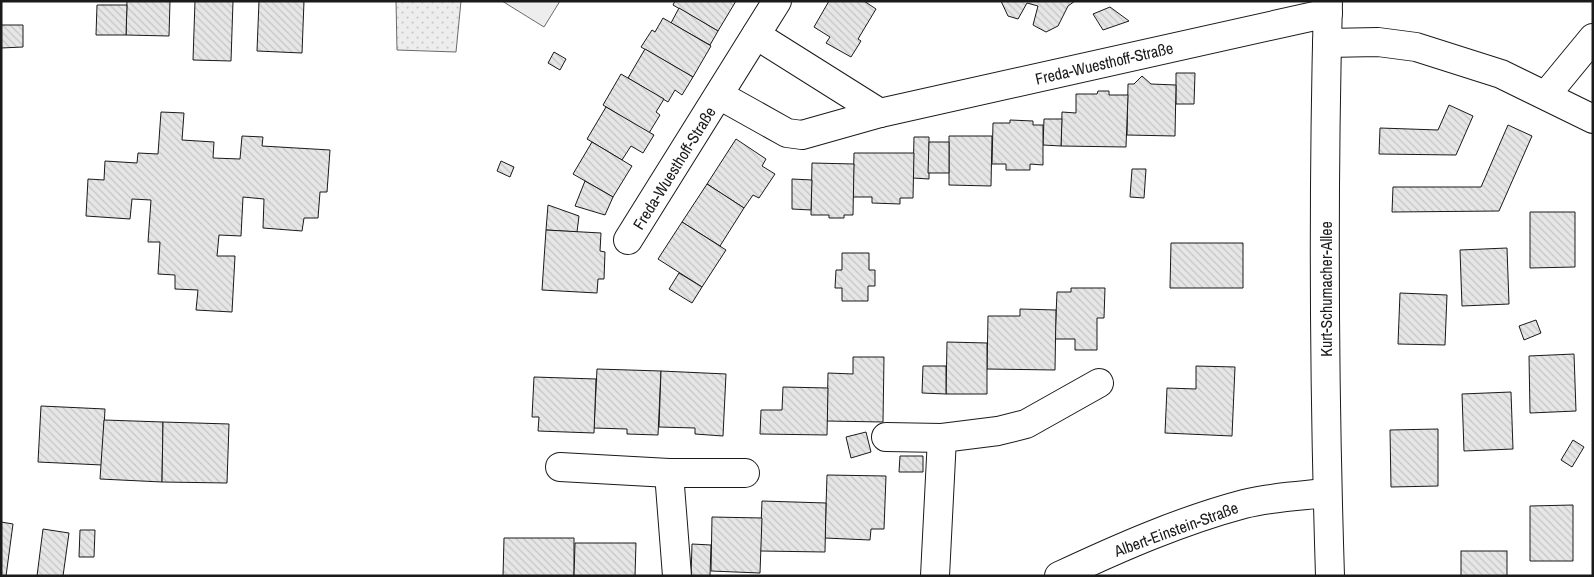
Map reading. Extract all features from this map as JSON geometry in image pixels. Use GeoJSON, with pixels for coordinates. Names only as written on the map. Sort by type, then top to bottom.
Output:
{"type":"FeatureCollection","features":[{"type":"Feature","properties":{"kind":"street","name":"Freda-Wuesthoff-Straße"},"geometry":{"type":"LineString","coordinates":[[628,240],[776,1]]}},
{"type":"Feature","properties":{"kind":"street","name":"Freda-Wuesthoff-Straße"},"geometry":{"type":"LineString","coordinates":[[719,95],[787,133],[802,135],[880,114],[1328,7]]}},
{"type":"Feature","properties":{"kind":"street","name":"Kurt-Schumacher-Allee"},"geometry":{"type":"LineString","coordinates":[[1328,7],[1325,286],[1327,493],[1330,576]]}},
{"type":"Feature","properties":{"kind":"street"},"geometry":{"type":"LineString","coordinates":[[756,35],[880,114]]}},
{"type":"Feature","properties":{"kind":"street"},"geometry":{"type":"LineString","coordinates":[[1546,95],[1593,38]]}},
{"type":"Feature","properties":{"kind":"street"},"geometry":{"type":"LineString","coordinates":[[1327,43],[1378,42],[1416,47],[1501,74],[1593,119]]}},
{"type":"Feature","properties":{"kind":"street"},"geometry":{"type":"LineString","coordinates":[[886,437],[942,438],[1026,424],[1099,383]]}},
{"type":"Feature","properties":{"kind":"street"},"geometry":{"type":"LineString","coordinates":[[930,575],[942,438]]}},
{"type":"Feature","properties":{"kind":"street"},"geometry":{"type":"LineString","coordinates":[[560,467],[669,473],[745,473]]}},
{"type":"Feature","properties":{"kind":"street"},"geometry":{"type":"LineString","coordinates":[[669,473],[677,576]]}},
{"type":"Feature","properties":{"kind":"street","name":"Albert-Einstein-Straße"},"geometry":{"type":"LineString","coordinates":[[1059,576],[1099,557],[1195,519],[1246,504],[1279,498],[1327,493]]}},
{"type":"Feature","properties":{"kind":"shaded area"},"geometry":{"type":"Polygon","coordinates":[[[396,1],[461,1],[456,52],[397,50],[396,1]]]}},
{"type":"Feature","properties":{"kind":"shaded area"},"geometry":{"type":"Polygon","coordinates":[[[502,1],[560,1],[544,27],[502,1]]]}},
{"type":"Feature","properties":{"kind":"building"},"geometry":{"type":"Polygon","coordinates":[[[127,1],[170,1],[169,36],[126,35],[127,1]]]}},
{"type":"Feature","properties":{"kind":"building"},"geometry":{"type":"Polygon","coordinates":[[[195,1],[233,1],[231,61],[193,60],[195,1]]]}},
{"type":"Feature","properties":{"kind":"building"},"geometry":{"type":"Polygon","coordinates":[[[259,1],[304,1],[302,53],[257,51],[259,1]]]}},
{"type":"Feature","properties":{"kind":"building"},"geometry":{"type":"Polygon","coordinates":[[[675,1],[736,1],[718,31],[673,5],[675,1]]]}},
{"type":"Feature","properties":{"kind":"building"},"geometry":{"type":"Polygon","coordinates":[[[829,1],[864,1],[876,9],[858,39],[861,41],[851,57],[826,43],[830,37],[814,27],[829,1]]]}},
{"type":"Feature","properties":{"kind":"building"},"geometry":{"type":"Polygon","coordinates":[[[1001,1],[1075,1],[1068,6],[1058,26],[1046,32],[1033,25],[1038,6],[1027,3],[1018,19],[1008,16],[1001,1]]]}},
{"type":"Feature","properties":{"kind":"building"},"geometry":{"type":"Polygon","coordinates":[[[97,5],[127,5],[126,35],[96,35],[97,5]]]}},
{"type":"Feature","properties":{"kind":"building"},"geometry":{"type":"Polygon","coordinates":[[[1110,7],[1129,21],[1103,30],[1093,14],[1110,7]]]}},
{"type":"Feature","properties":{"kind":"building"},"geometry":{"type":"Polygon","coordinates":[[[679,8],[718,31],[710,45],[671,23],[679,8]]]}},
{"type":"Feature","properties":{"kind":"building"},"geometry":{"type":"Polygon","coordinates":[[[663,18],[711,46],[693,77],[641,47],[652,30],[655,32],[663,18]]]}},
{"type":"Feature","properties":{"kind":"building"},"geometry":{"type":"Polygon","coordinates":[[[1,25],[23,25],[23,47],[1,48],[1,25]]]}},
{"type":"Feature","properties":{"kind":"building"},"geometry":{"type":"Polygon","coordinates":[[[645,49],[693,77],[682,95],[675,90],[668,102],[628,78],[645,49]]]}},
{"type":"Feature","properties":{"kind":"building"},"geometry":{"type":"Polygon","coordinates":[[[554,52],[566,59],[560,70],[548,63],[554,52]]]}},
{"type":"Feature","properties":{"kind":"building"},"geometry":{"type":"Polygon","coordinates":[[[1176,73],[1195,73],[1194,104],[1176,104],[1176,73]]]}},
{"type":"Feature","properties":{"kind":"building"},"geometry":{"type":"Polygon","coordinates":[[[621,74],[664,99],[656,112],[660,115],[649,133],[603,105],[621,74]]]}},
{"type":"Feature","properties":{"kind":"building"},"geometry":{"type":"Polygon","coordinates":[[[1142,76],[1151,84],[1176,85],[1175,136],[1127,135],[1128,84],[1134,84],[1142,76]]]}},
{"type":"Feature","properties":{"kind":"building"},"geometry":{"type":"Polygon","coordinates":[[[1098,91],[1109,91],[1109,95],[1128,95],[1126,147],[1061,146],[1062,112],[1076,113],[1076,94],[1097,94],[1098,91]]]}},
{"type":"Feature","properties":{"kind":"building"},"geometry":{"type":"Polygon","coordinates":[[[1449,105],[1473,116],[1456,155],[1379,154],[1380,128],[1438,130],[1449,105]]]}},
{"type":"Feature","properties":{"kind":"building"},"geometry":{"type":"Polygon","coordinates":[[[606,107],[654,135],[643,153],[631,146],[622,160],[587,139],[606,107]]]}},
{"type":"Feature","properties":{"kind":"building"},"geometry":{"type":"Polygon","coordinates":[[[161,112],[184,113],[182,140],[214,142],[213,158],[240,159],[242,136],[263,137],[262,146],[330,150],[327,192],[320,192],[318,218],[304,218],[302,231],[263,228],[264,199],[243,197],[241,236],[219,235],[217,256],[235,256],[232,312],[196,310],[198,290],[175,289],[175,275],[158,274],[160,242],[148,242],[151,200],[132,199],[130,219],[86,216],[88,179],[104,180],[105,161],[137,163],[138,153],[158,154],[161,112]]]}},
{"type":"Feature","properties":{"kind":"building"},"geometry":{"type":"Polygon","coordinates":[[[1044,119],[1062,119],[1061,146],[1043,145],[1044,119]]]}},
{"type":"Feature","properties":{"kind":"building"},"geometry":{"type":"Polygon","coordinates":[[[1010,120],[1033,121],[1033,125],[1043,125],[1043,165],[1030,164],[1030,170],[1006,170],[1006,164],[992,164],[993,123],[1010,123],[1010,120]]]}},
{"type":"Feature","properties":{"kind":"building"},"geometry":{"type":"Polygon","coordinates":[[[1508,125],[1532,136],[1499,211],[1392,212],[1393,187],[1481,187],[1508,125]]]}},
{"type":"Feature","properties":{"kind":"building"},"geometry":{"type":"Polygon","coordinates":[[[949,136],[992,136],[991,186],[949,185],[949,136]]]}},
{"type":"Feature","properties":{"kind":"building"},"geometry":{"type":"Polygon","coordinates":[[[914,137],[929,137],[929,179],[913,178],[914,137]]]}},
{"type":"Feature","properties":{"kind":"building"},"geometry":{"type":"Polygon","coordinates":[[[736,139],[766,159],[762,166],[775,174],[759,198],[753,195],[744,208],[707,184],[736,139]]]}},
{"type":"Feature","properties":{"kind":"building"},"geometry":{"type":"Polygon","coordinates":[[[592,142],[632,166],[613,197],[573,174],[592,142]]]}},
{"type":"Feature","properties":{"kind":"building"},"geometry":{"type":"Polygon","coordinates":[[[929,142],[949,142],[949,173],[928,173],[929,142]]]}},
{"type":"Feature","properties":{"kind":"building"},"geometry":{"type":"Polygon","coordinates":[[[854,153],[914,153],[913,198],[900,198],[900,204],[872,203],[872,197],[853,197],[854,153]]]}},
{"type":"Feature","properties":{"kind":"building"},"geometry":{"type":"Polygon","coordinates":[[[501,161],[514,167],[510,177],[497,171],[501,161]]]}},
{"type":"Feature","properties":{"kind":"building"},"geometry":{"type":"Polygon","coordinates":[[[812,163],[854,164],[853,215],[844,215],[844,218],[829,218],[829,215],[811,215],[812,163]]]}},
{"type":"Feature","properties":{"kind":"building"},"geometry":{"type":"Polygon","coordinates":[[[1132,169],[1146,169],[1144,198],[1130,197],[1132,169]]]}},
{"type":"Feature","properties":{"kind":"building"},"geometry":{"type":"Polygon","coordinates":[[[792,179],[812,180],[811,210],[792,209],[792,179]]]}},
{"type":"Feature","properties":{"kind":"building"},"geometry":{"type":"Polygon","coordinates":[[[585,181],[613,197],[605,215],[575,206],[585,181]]]}},
{"type":"Feature","properties":{"kind":"building"},"geometry":{"type":"Polygon","coordinates":[[[707,184],[744,208],[720,246],[682,222],[707,184]]]}},
{"type":"Feature","properties":{"kind":"building"},"geometry":{"type":"Polygon","coordinates":[[[548,205],[579,216],[577,232],[546,230],[548,205]]]}},
{"type":"Feature","properties":{"kind":"building"},"geometry":{"type":"Polygon","coordinates":[[[1530,212],[1575,212],[1575,267],[1530,268],[1530,212]]]}},
{"type":"Feature","properties":{"kind":"building"},"geometry":{"type":"Polygon","coordinates":[[[682,222],[726,250],[702,287],[658,259],[682,222]]]}},
{"type":"Feature","properties":{"kind":"building"},"geometry":{"type":"Polygon","coordinates":[[[546,230],[601,233],[600,251],[605,252],[604,279],[598,279],[597,293],[542,290],[546,230]]]}},
{"type":"Feature","properties":{"kind":"building"},"geometry":{"type":"Polygon","coordinates":[[[1171,243],[1243,243],[1243,288],[1170,288],[1171,243]]]}},
{"type":"Feature","properties":{"kind":"building"},"geometry":{"type":"Polygon","coordinates":[[[1507,248],[1509,304],[1462,306],[1460,250],[1507,248]]]}},
{"type":"Feature","properties":{"kind":"building"},"geometry":{"type":"Polygon","coordinates":[[[842,253],[869,253],[869,270],[875,270],[875,286],[868,286],[868,301],[842,301],[842,288],[835,288],[836,270],[842,270],[842,253]]]}},
{"type":"Feature","properties":{"kind":"building"},"geometry":{"type":"Polygon","coordinates":[[[679,273],[702,287],[692,303],[669,289],[679,273]]]}},
{"type":"Feature","properties":{"kind":"building"},"geometry":{"type":"Polygon","coordinates":[[[1071,288],[1105,288],[1104,318],[1097,318],[1097,350],[1075,350],[1075,339],[1055,339],[1057,292],[1071,292],[1071,288]]]}},
{"type":"Feature","properties":{"kind":"building"},"geometry":{"type":"Polygon","coordinates":[[[1400,293],[1447,295],[1445,345],[1398,344],[1400,293]]]}},
{"type":"Feature","properties":{"kind":"building"},"geometry":{"type":"Polygon","coordinates":[[[1020,309],[1056,310],[1055,370],[987,369],[988,316],[1020,316],[1020,309]]]}},
{"type":"Feature","properties":{"kind":"building"},"geometry":{"type":"Polygon","coordinates":[[[1536,320],[1541,333],[1524,340],[1519,326],[1536,320]]]}},
{"type":"Feature","properties":{"kind":"building"},"geometry":{"type":"Polygon","coordinates":[[[947,342],[987,343],[987,394],[946,394],[947,342]]]}},
{"type":"Feature","properties":{"kind":"building"},"geometry":{"type":"Polygon","coordinates":[[[1574,354],[1576,411],[1530,413],[1529,356],[1574,354]]]}},
{"type":"Feature","properties":{"kind":"building"},"geometry":{"type":"Polygon","coordinates":[[[853,357],[884,357],[883,422],[827,421],[828,373],[853,374],[853,357]]]}},
{"type":"Feature","properties":{"kind":"building"},"geometry":{"type":"Polygon","coordinates":[[[923,366],[946,366],[946,394],[922,393],[923,366]]]}},
{"type":"Feature","properties":{"kind":"building"},"geometry":{"type":"Polygon","coordinates":[[[1196,366],[1235,367],[1232,436],[1165,433],[1167,388],[1196,389],[1196,366]]]}},
{"type":"Feature","properties":{"kind":"building"},"geometry":{"type":"Polygon","coordinates":[[[597,369],[661,371],[658,435],[627,434],[627,429],[594,428],[597,369]]]}},
{"type":"Feature","properties":{"kind":"building"},"geometry":{"type":"Polygon","coordinates":[[[661,371],[726,374],[723,436],[695,434],[695,428],[659,427],[661,371]]]}},
{"type":"Feature","properties":{"kind":"building"},"geometry":{"type":"Polygon","coordinates":[[[534,377],[596,379],[594,433],[538,431],[539,417],[532,417],[534,377]]]}},
{"type":"Feature","properties":{"kind":"building"},"geometry":{"type":"Polygon","coordinates":[[[783,387],[828,388],[827,435],[760,434],[761,410],[782,410],[783,387]]]}},
{"type":"Feature","properties":{"kind":"building"},"geometry":{"type":"Polygon","coordinates":[[[1511,392],[1513,449],[1464,451],[1462,394],[1511,392]]]}},
{"type":"Feature","properties":{"kind":"building"},"geometry":{"type":"Polygon","coordinates":[[[41,406],[105,409],[102,465],[38,462],[41,406]]]}},
{"type":"Feature","properties":{"kind":"building"},"geometry":{"type":"Polygon","coordinates":[[[104,420],[163,422],[162,482],[100,479],[104,420]]]}},
{"type":"Feature","properties":{"kind":"building"},"geometry":{"type":"Polygon","coordinates":[[[163,422],[229,424],[227,483],[162,482],[163,422]]]}},
{"type":"Feature","properties":{"kind":"building"},"geometry":{"type":"Polygon","coordinates":[[[1438,429],[1438,486],[1391,487],[1390,430],[1438,429]]]}},
{"type":"Feature","properties":{"kind":"building"},"geometry":{"type":"Polygon","coordinates":[[[866,432],[871,452],[851,458],[846,437],[866,432]]]}},
{"type":"Feature","properties":{"kind":"building"},"geometry":{"type":"Polygon","coordinates":[[[1573,440],[1584,447],[1572,467],[1561,460],[1573,440]]]}},
{"type":"Feature","properties":{"kind":"building"},"geometry":{"type":"Polygon","coordinates":[[[900,456],[923,456],[923,472],[899,472],[900,456]]]}},
{"type":"Feature","properties":{"kind":"building"},"geometry":{"type":"Polygon","coordinates":[[[827,475],[886,476],[884,529],[871,529],[870,540],[825,538],[827,475]]]}},
{"type":"Feature","properties":{"kind":"building"},"geometry":{"type":"Polygon","coordinates":[[[762,501],[826,503],[825,552],[760,551],[762,501]]]}},
{"type":"Feature","properties":{"kind":"building"},"geometry":{"type":"Polygon","coordinates":[[[1573,505],[1573,561],[1530,561],[1530,506],[1573,505]]]}},
{"type":"Feature","properties":{"kind":"building"},"geometry":{"type":"Polygon","coordinates":[[[712,517],[762,518],[760,573],[711,571],[712,517]]]}},
{"type":"Feature","properties":{"kind":"building"},"geometry":{"type":"Polygon","coordinates":[[[1,522],[13,524],[6,576],[1,576],[1,522]]]}},
{"type":"Feature","properties":{"kind":"building"},"geometry":{"type":"Polygon","coordinates":[[[43,529],[69,533],[63,576],[37,576],[43,529]]]}},
{"type":"Feature","properties":{"kind":"building"},"geometry":{"type":"Polygon","coordinates":[[[80,530],[95,530],[94,557],[79,557],[80,530]]]}},
{"type":"Feature","properties":{"kind":"building"},"geometry":{"type":"Polygon","coordinates":[[[504,538],[574,538],[574,576],[503,576],[504,538]]]}},
{"type":"Feature","properties":{"kind":"building"},"geometry":{"type":"Polygon","coordinates":[[[575,543],[636,543],[635,576],[574,576],[575,543]]]}},
{"type":"Feature","properties":{"kind":"building"},"geometry":{"type":"Polygon","coordinates":[[[692,544],[711,545],[710,576],[691,576],[692,544]]]}},
{"type":"Feature","properties":{"kind":"building"},"geometry":{"type":"Polygon","coordinates":[[[1461,551],[1507,551],[1507,576],[1461,576],[1461,551]]]}}]}
